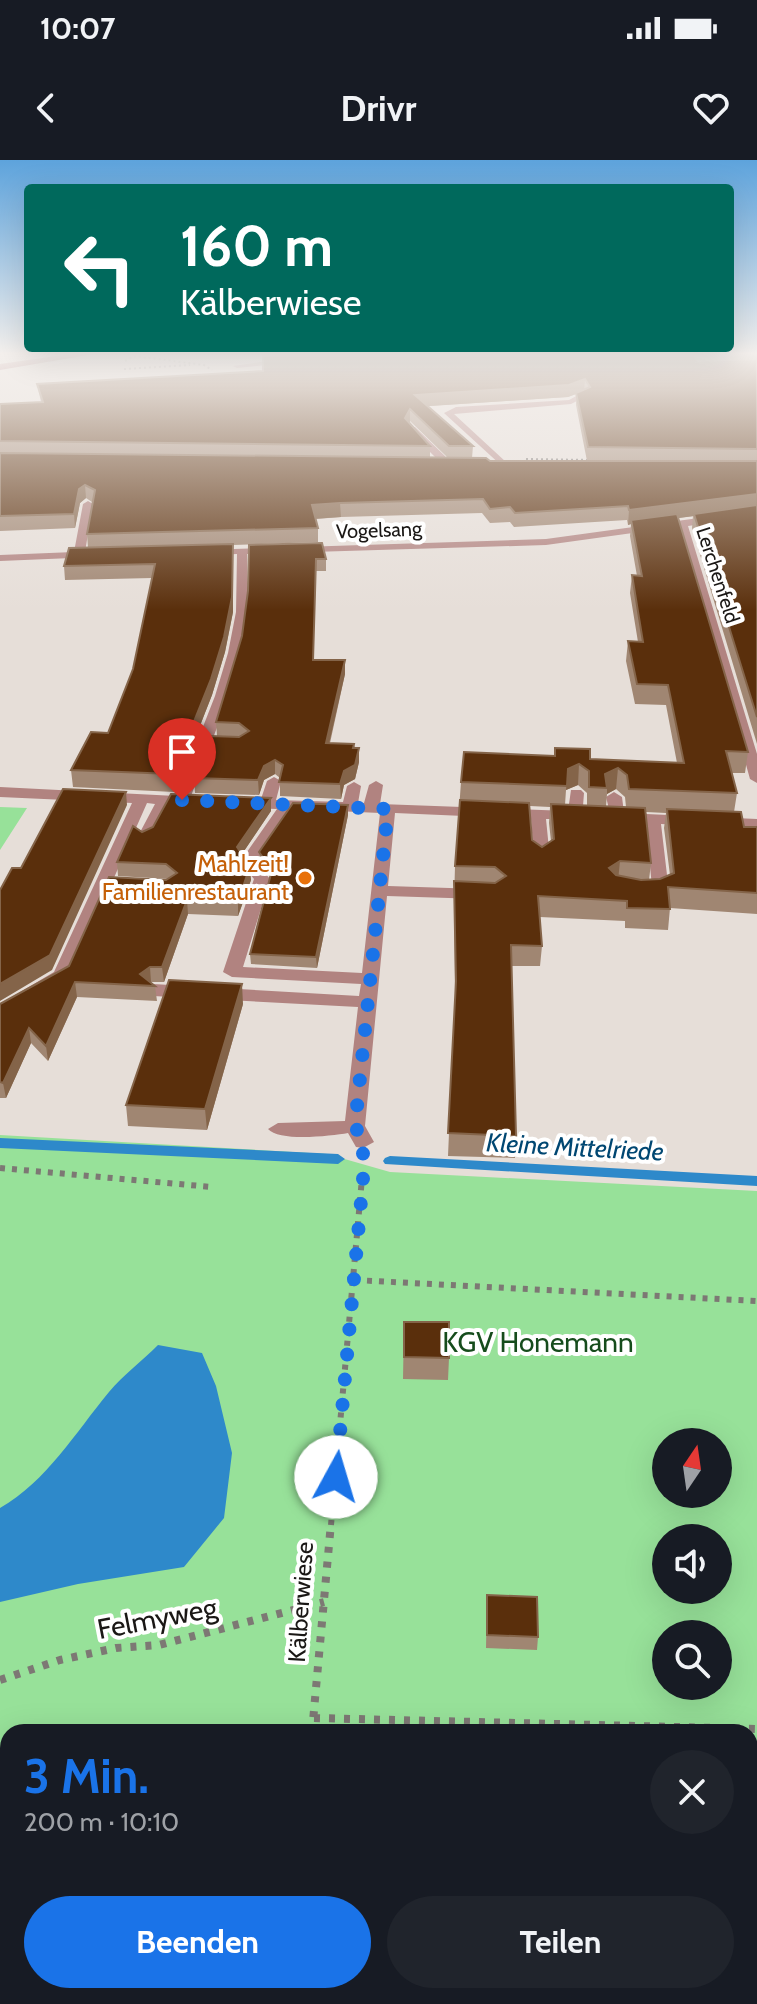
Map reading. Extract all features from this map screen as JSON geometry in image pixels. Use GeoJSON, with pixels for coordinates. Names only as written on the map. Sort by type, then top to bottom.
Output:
{"type":"FeatureCollection","features":[{"type":"Feature","properties":{"kind":"street"},"geometry":{"type":"LineString","coordinates":[[421,438],[442,458],[442,464]]}},
{"type":"Feature","properties":{"kind":"street"},"geometry":{"type":"LineString","coordinates":[[473,438],[496,462],[519,465]]}},
{"type":"Feature","properties":{"kind":"street"},"geometry":{"type":"LineString","coordinates":[[428,464],[457,464]]}},
{"type":"Feature","properties":{"kind":"street"},"geometry":{"type":"LineString","coordinates":[[79,556],[88,504]]}},
{"type":"Feature","properties":{"kind":"street","name":"Vogelsang"},"geometry":{"type":"LineString","coordinates":[[198,553],[546,542],[757,513]]}},
{"type":"Feature","properties":{"kind":"street","name":"Lerchenfeld"},"geometry":{"type":"LineString","coordinates":[[678,524],[686,529],[757,779]]}},
{"type":"Feature","properties":{"kind":"street"},"geometry":{"type":"LineString","coordinates":[[182,800],[226,688],[240,628],[242,551]]}},
{"type":"Feature","properties":{"kind":"street"},"geometry":{"type":"LineString","coordinates":[[0,558],[108,555]]}},
{"type":"Feature","properties":{"kind":"street"},"geometry":{"type":"LineString","coordinates":[[205,743],[227,743]]}},
{"type":"Feature","properties":{"kind":"street"},"geometry":{"type":"LineString","coordinates":[[274,781],[276,804],[284,813],[248,862],[262,879],[232,972],[370,979]]}},
{"type":"Feature","properties":{"kind":"street"},"geometry":{"type":"LineString","coordinates":[[278,1129],[359,1134],[380,891],[380,808],[376,785]]}},
{"type":"Feature","properties":{"kind":"street"},"geometry":{"type":"LineString","coordinates":[[349,807],[354,786]]}},
{"type":"Feature","properties":{"kind":"street"},"geometry":{"type":"LineString","coordinates":[[0,792],[757,824]]}},
{"type":"Feature","properties":{"kind":"street"},"geometry":{"type":"LineString","coordinates":[[576,793],[596,817]]}},
{"type":"Feature","properties":{"kind":"street"},"geometry":{"type":"LineString","coordinates":[[596,817],[614,797]]}},
{"type":"Feature","properties":{"kind":"street"},"geometry":{"type":"LineString","coordinates":[[0,1012],[62,975],[111,883],[141,799]]}},
{"type":"Feature","properties":{"kind":"street"},"geometry":{"type":"LineString","coordinates":[[145,838],[164,800]]}},
{"type":"Feature","properties":{"kind":"street"},"geometry":{"type":"LineString","coordinates":[[538,815],[542,859]]}},
{"type":"Feature","properties":{"kind":"street"},"geometry":{"type":"LineString","coordinates":[[660,820],[674,882]]}},
{"type":"Feature","properties":{"kind":"street"},"geometry":{"type":"LineString","coordinates":[[632,890],[661,892],[660,820]]}},
{"type":"Feature","properties":{"kind":"street"},"geometry":{"type":"LineString","coordinates":[[380,891],[494,895]]}},
{"type":"Feature","properties":{"kind":"street"},"geometry":{"type":"LineString","coordinates":[[153,990],[368,1002]]}},
{"type":"Feature","properties":{"kind":"path"},"geometry":{"type":"LineString","coordinates":[[496,462],[598,460]]}},
{"type":"Feature","properties":{"kind":"path","name":"Kälberwiese"},"geometry":{"type":"LineString","coordinates":[[313,1724],[363,1179],[359,1134]]}},
{"type":"Feature","properties":{"kind":"path"},"geometry":{"type":"LineString","coordinates":[[0,1168],[212,1187]]}},
{"type":"Feature","properties":{"kind":"path"},"geometry":{"type":"LineString","coordinates":[[355,1280],[757,1301]]}},
{"type":"Feature","properties":{"kind":"path","name":"Felmyweg"},"geometry":{"type":"LineString","coordinates":[[0,1680],[60,1660],[116,1648],[159,1645],[324,1602]]}},
{"type":"Feature","properties":{"kind":"path"},"geometry":{"type":"LineString","coordinates":[[314,1718],[556,1724]]}},
{"type":"Feature","properties":{"kind":"green space"},"geometry":{"type":"Polygon","coordinates":[[[0,807],[27,808],[0,850],[0,807]]]}},
{"type":"Feature","properties":{"kind":"green space","name":"KGV Honemann"},"geometry":{"type":"Polygon","coordinates":[[[0,1135],[327,1154],[390,1172],[757,1191],[757,1724],[0,1724],[0,1135]]]}},
{"type":"Feature","properties":{"kind":"water"},"geometry":{"type":"Polygon","coordinates":[[[158,1345],[202,1353],[216,1386],[232,1453],[224,1518],[184,1567],[78,1584],[0,1602],[0,1508],[46,1470],[114,1386],[158,1345]]]}},
{"type":"Feature","properties":{"kind":"building"},"geometry":{"type":"Polygon","coordinates":[[[0,438],[423,438],[430,446],[0,441],[0,438]]]}},
{"type":"Feature","properties":{"kind":"building"},"geometry":{"type":"Polygon","coordinates":[[[441,438],[464,438],[473,446],[449,446],[441,438]]]}},
{"type":"Feature","properties":{"kind":"building"},"geometry":{"type":"Polygon","coordinates":[[[586,438],[757,438],[757,449],[588,447],[586,438]]]}},
{"type":"Feature","properties":{"kind":"building"},"geometry":{"type":"Polygon","coordinates":[[[0,453],[486,458],[490,461],[757,461],[757,494],[629,510],[628,506],[515,513],[510,507],[490,509],[483,499],[340,503],[312,505],[318,528],[87,534],[95,490],[85,485],[79,489],[74,514],[0,516],[0,453]]]}},
{"type":"Feature","properties":{"kind":"building"},"geometry":{"type":"Polygon","coordinates":[[[757,505],[757,717],[694,514],[757,505]]]}},
{"type":"Feature","properties":{"kind":"building"},"geometry":{"type":"Polygon","coordinates":[[[677,514],[748,752],[726,751],[737,793],[629,789],[627,775],[618,768],[605,774],[607,788],[589,787],[589,771],[579,764],[568,769],[567,786],[461,782],[464,752],[555,756],[555,748],[590,749],[590,759],[684,763],[668,685],[637,684],[628,641],[643,642],[632,575],[642,576],[631,520],[677,514]]]}},
{"type":"Feature","properties":{"kind":"building"},"geometry":{"type":"Polygon","coordinates":[[[322,543],[326,559],[316,559],[313,660],[345,660],[326,743],[354,744],[353,748],[359,748],[355,765],[344,771],[340,784],[279,782],[283,765],[275,760],[264,766],[258,780],[194,778],[211,736],[239,737],[249,731],[239,723],[216,722],[242,636],[248,591],[249,545],[322,543]]]}},
{"type":"Feature","properties":{"kind":"building"},"geometry":{"type":"Polygon","coordinates":[[[233,544],[232,597],[224,637],[211,679],[173,774],[71,770],[91,732],[108,733],[133,669],[155,564],[64,566],[69,548],[233,544]]]}},
{"type":"Feature","properties":{"kind":"building"},"geometry":{"type":"Polygon","coordinates":[[[63,789],[126,792],[50,955],[0,984],[0,890],[12,868],[21,868],[63,789]]]}},
{"type":"Feature","properties":{"kind":"building"},"geometry":{"type":"Polygon","coordinates":[[[171,794],[271,798],[237,847],[250,866],[238,902],[187,900],[162,967],[150,967],[140,974],[155,986],[75,982],[46,1046],[29,1028],[3,1083],[0,1082],[0,1004],[69,966],[109,877],[166,880],[177,873],[166,864],[117,862],[133,826],[142,832],[153,827],[171,794]]]}},
{"type":"Feature","properties":{"kind":"building"},"geometry":{"type":"Polygon","coordinates":[[[460,800],[529,803],[532,840],[542,847],[554,839],[551,804],[645,808],[651,863],[620,861],[609,868],[616,875],[641,880],[660,879],[674,873],[667,809],[741,812],[744,827],[757,827],[757,893],[668,887],[670,909],[627,908],[627,901],[538,896],[542,946],[511,945],[516,1136],[448,1133],[456,981],[454,881],[495,883],[506,876],[495,867],[455,866],[460,800]]]}},
{"type":"Feature","properties":{"kind":"building"},"geometry":{"type":"Polygon","coordinates":[[[293,803],[348,805],[316,957],[250,954],[272,870],[259,852],[293,803]]]}},
{"type":"Feature","properties":{"kind":"building"},"geometry":{"type":"Polygon","coordinates":[[[169,980],[242,984],[205,1109],[126,1105],[169,980]]]}},
{"type":"Feature","properties":{"kind":"building"},"geometry":{"type":"Polygon","coordinates":[[[404,1322],[449,1322],[449,1358],[404,1357],[404,1322]]]}},
{"type":"Feature","properties":{"kind":"building"},"geometry":{"type":"Polygon","coordinates":[[[487,1595],[537,1597],[538,1637],[487,1635],[487,1595]]]}},
{"type":"Feature","properties":{"kind":"waterway","name":"Kleine Mittelriede"},"geometry":{"type":"LineString","coordinates":[[0,1143],[338,1159]]}},
{"type":"Feature","properties":{"kind":"waterway","name":"Kleine Mittelriede"},"geometry":{"type":"LineString","coordinates":[[390,1161],[757,1181]]}},
{"type":"Feature","properties":{"kind":"place","name":"Mahlzeit! Familienrestaurant"},"geometry":{"type":"Point","coordinates":[305,878]}},
{"type":"Feature","properties":{"kind":"route"},"geometry":{"type":"LineString","coordinates":[[182,800],[388,809],[355,1126],[363,1142],[363,1179],[336,1477]]}}]}
